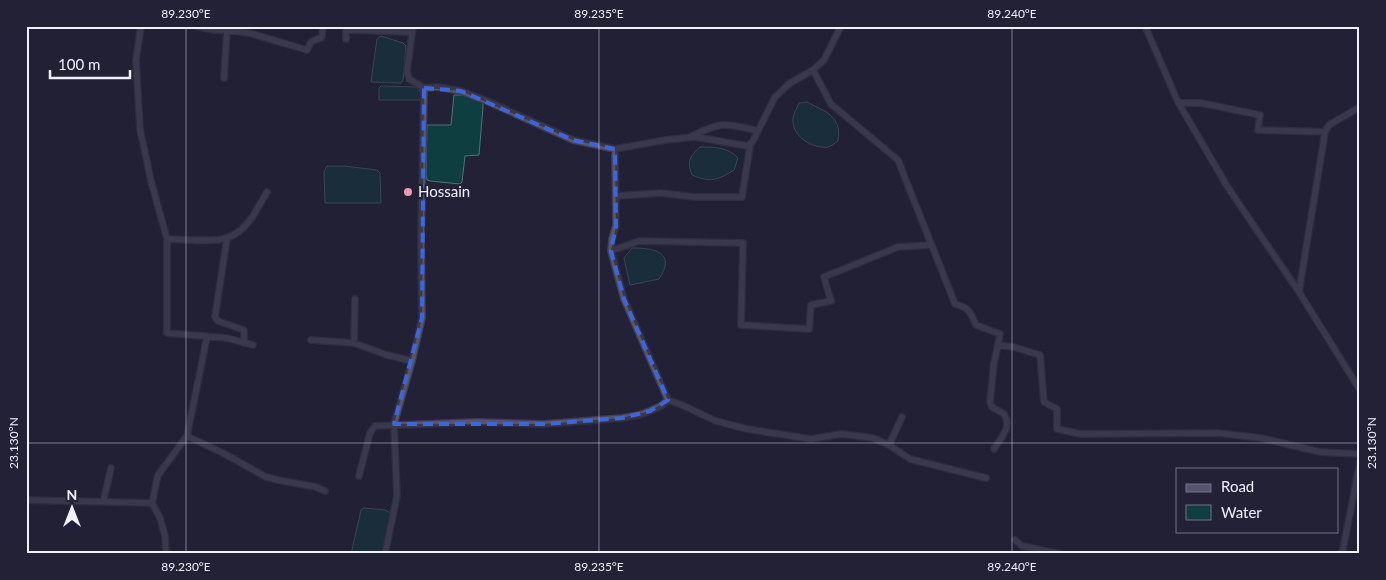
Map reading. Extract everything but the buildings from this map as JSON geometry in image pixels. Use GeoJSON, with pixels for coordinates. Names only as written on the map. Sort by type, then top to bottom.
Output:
{"type":"FeatureCollection","features":[{"type":"Feature","properties":{"kind":"street"},"geometry":{"type":"LineString","coordinates":[[141,26],[136,60],[140,129],[151,181],[167,239],[167,333],[227,338],[253,345]]}},
{"type":"Feature","properties":{"kind":"street"},"geometry":{"type":"LineString","coordinates":[[195,26],[214,30],[227,28],[307,50],[311,42],[322,37],[323,26]]}},
{"type":"Feature","properties":{"kind":"street"},"geometry":{"type":"LineString","coordinates":[[616,196],[661,192],[695,197],[742,197],[750,146],[775,97],[790,83],[813,70],[824,60],[841,26]]}},
{"type":"Feature","properties":{"kind":"street"},"geometry":{"type":"LineString","coordinates":[[1144,26],[1178,102],[1227,186],[1299,292],[1360,390]]}},
{"type":"Feature","properties":{"kind":"street"},"geometry":{"type":"LineString","coordinates":[[224,78],[227,28]]}},
{"type":"Feature","properties":{"kind":"street"},"geometry":{"type":"LineString","coordinates":[[346,39],[346,30],[412,29],[407,71],[408,79],[424,88],[438,86],[461,91],[573,140],[615,149],[695,137],[750,146]]}},
{"type":"Feature","properties":{"kind":"street"},"geometry":{"type":"LineString","coordinates":[[813,70],[831,104],[898,160],[954,304],[964,307],[970,312],[976,324],[1000,334],[994,362],[990,402],[992,407],[1004,414],[1007,422],[1005,434],[994,449]]}},
{"type":"Feature","properties":{"kind":"street"},"geometry":{"type":"LineString","coordinates":[[386,554],[398,496],[394,424],[422,318],[421,240],[424,88]]}},
{"type":"Feature","properties":{"kind":"street"},"geometry":{"type":"LineString","coordinates":[[1182,103],[1201,102],[1260,115],[1258,130],[1325,132]]}},
{"type":"Feature","properties":{"kind":"street"},"geometry":{"type":"LineString","coordinates":[[1299,292],[1325,132],[1329,125],[1360,107]]}},
{"type":"Feature","properties":{"kind":"street"},"geometry":{"type":"LineString","coordinates":[[688,138],[715,125],[732,125],[754,130]]}},
{"type":"Feature","properties":{"kind":"street"},"geometry":{"type":"LineString","coordinates":[[615,149],[616,226],[611,251],[624,299],[668,400],[716,421],[747,430],[812,439],[842,434],[873,438],[889,445],[910,459],[986,478]]}},
{"type":"Feature","properties":{"kind":"street"},"geometry":{"type":"LineString","coordinates":[[167,239],[226,238],[240,231],[246,225],[254,216],[267,192]]}},
{"type":"Feature","properties":{"kind":"street"},"geometry":{"type":"LineString","coordinates":[[226,238],[215,318],[218,321],[244,330],[244,343]]}},
{"type":"Feature","properties":{"kind":"street"},"geometry":{"type":"LineString","coordinates":[[611,251],[639,241],[742,243],[741,325],[809,329],[811,305],[831,300],[824,278],[898,247],[930,244]]}},
{"type":"Feature","properties":{"kind":"street"},"geometry":{"type":"LineString","coordinates":[[354,343],[355,299]]}},
{"type":"Feature","properties":{"kind":"street"},"geometry":{"type":"LineString","coordinates":[[166,554],[162,527],[152,503],[158,475],[187,436],[207,337]]}},
{"type":"Feature","properties":{"kind":"street"},"geometry":{"type":"LineString","coordinates":[[311,340],[354,343],[387,355],[412,361]]}},
{"type":"Feature","properties":{"kind":"street"},"geometry":{"type":"LineString","coordinates":[[998,345],[1014,347],[1040,355],[1044,402],[1057,409],[1057,429],[1081,434],[1218,433],[1261,438],[1320,452],[1360,454]]}},
{"type":"Feature","properties":{"kind":"street"},"geometry":{"type":"LineString","coordinates":[[359,476],[371,429],[375,426],[477,422],[544,424],[622,418],[650,411],[668,400]]}},
{"type":"Feature","properties":{"kind":"street"},"geometry":{"type":"LineString","coordinates":[[889,445],[902,417]]}},
{"type":"Feature","properties":{"kind":"street"},"geometry":{"type":"LineString","coordinates":[[187,436],[223,452],[266,476],[316,487],[325,491]]}},
{"type":"Feature","properties":{"kind":"street"},"geometry":{"type":"LineString","coordinates":[[1342,554],[1360,462]]}},
{"type":"Feature","properties":{"kind":"street"},"geometry":{"type":"LineString","coordinates":[[103,502],[111,468]]}},
{"type":"Feature","properties":{"kind":"street"},"geometry":{"type":"LineString","coordinates":[[26,500],[152,503]]}},
{"type":"Feature","properties":{"kind":"street"},"geometry":{"type":"LineString","coordinates":[[1015,540],[1022,546],[1060,554]]}},
{"type":"Feature","properties":{"kind":"highlighted area"},"geometry":{"type":"Polygon","coordinates":[[[424,88],[461,91],[573,140],[615,149],[616,226],[611,251],[624,299],[668,400],[650,411],[622,418],[544,424],[394,424],[422,318],[424,88]]]}},
{"type":"Feature","properties":{"kind":"water"},"geometry":{"type":"Polygon","coordinates":[[[381,36],[403,43],[406,46],[403,80],[401,83],[371,82],[377,39],[381,36]]]}},
{"type":"Feature","properties":{"kind":"water"},"geometry":{"type":"Polygon","coordinates":[[[381,86],[417,87],[421,93],[421,100],[379,100],[379,88],[381,86]]]}},
{"type":"Feature","properties":{"kind":"water"},"geometry":{"type":"Polygon","coordinates":[[[454,95],[465,95],[483,102],[479,155],[465,156],[462,182],[460,184],[430,181],[427,180],[426,175],[427,125],[451,125],[454,95]]]}},
{"type":"Feature","properties":{"kind":"water"},"geometry":{"type":"Polygon","coordinates":[[[807,102],[826,112],[835,120],[839,133],[838,141],[831,146],[822,147],[809,143],[799,136],[795,130],[793,118],[795,112],[799,103],[807,102]]]}},
{"type":"Feature","properties":{"kind":"water"},"geometry":{"type":"Polygon","coordinates":[[[700,147],[720,148],[734,154],[738,158],[734,170],[709,180],[692,175],[690,160],[693,153],[700,147]]]}},
{"type":"Feature","properties":{"kind":"water"},"geometry":{"type":"Polygon","coordinates":[[[327,166],[377,170],[380,173],[381,203],[325,203],[324,172],[327,166]]]}},
{"type":"Feature","properties":{"kind":"water"},"geometry":{"type":"Polygon","coordinates":[[[632,248],[648,249],[661,253],[665,263],[664,270],[659,279],[630,285],[624,258],[632,248]]]}},
{"type":"Feature","properties":{"kind":"water"},"geometry":{"type":"Polygon","coordinates":[[[364,508],[385,510],[392,514],[383,554],[351,554],[361,510],[364,508]]]}},
{"type":"Feature","properties":{"kind":"place","name":"Hossain"},"geometry":{"type":"Point","coordinates":[408,192]}}]}
